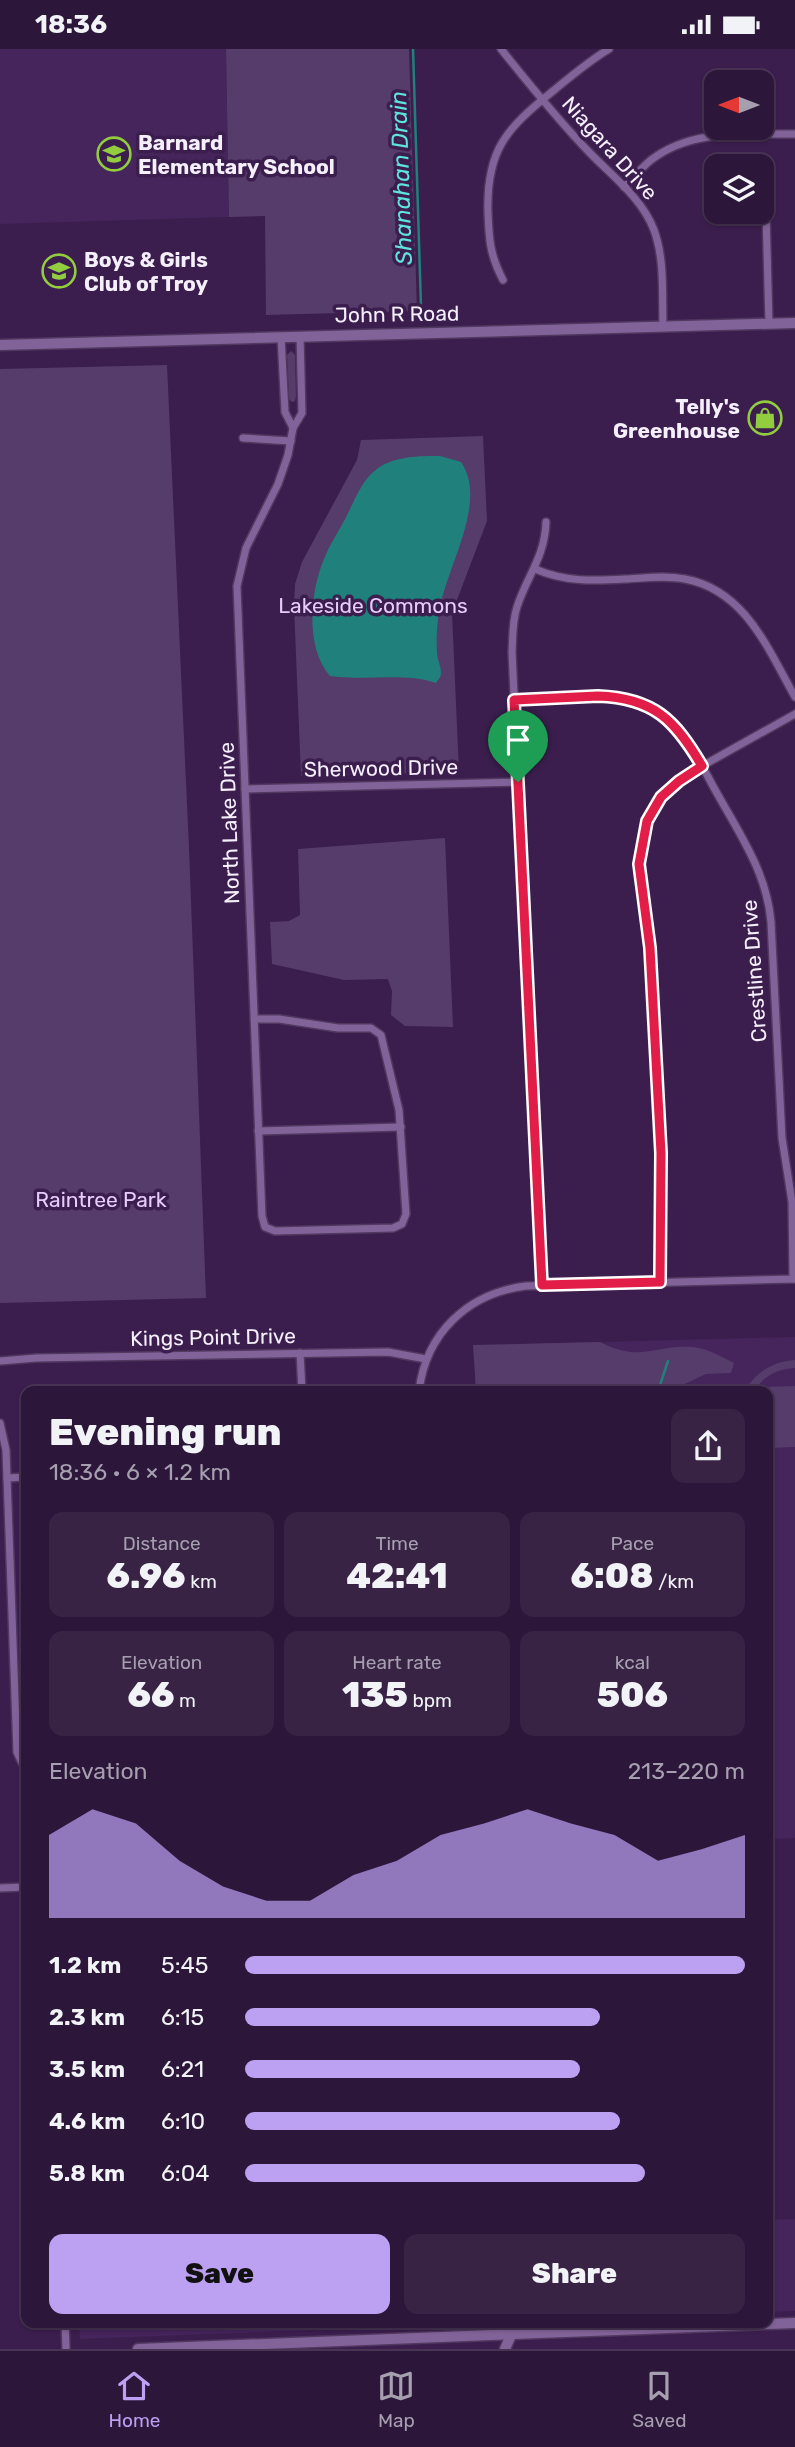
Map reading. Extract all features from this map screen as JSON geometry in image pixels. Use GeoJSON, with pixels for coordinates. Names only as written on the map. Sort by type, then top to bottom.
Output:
{"type":"FeatureCollection","features":[{"type":"Feature","properties":{"kind":"main road","name":"John R Road"},"geometry":{"type":"LineString","coordinates":[[0,345],[795,323]]}},
{"type":"Feature","properties":{"kind":"main road"},"geometry":{"type":"LineString","coordinates":[[773,2323],[795,2323]]}},
{"type":"Feature","properties":{"kind":"main road"},"geometry":{"type":"LineString","coordinates":[[138,2349],[270,2347],[636,2328]]}},
{"type":"Feature","properties":{"kind":"main road"},"geometry":{"type":"LineString","coordinates":[[505,2349],[511,2335]]}},
{"type":"Feature","properties":{"kind":"main road"},"geometry":{"type":"LineString","coordinates":[[441,2338],[448,2348]]}},
{"type":"Feature","properties":{"kind":"street","name":"Niagara Drive"},"geometry":{"type":"LineString","coordinates":[[501,49],[589,153],[645,212],[656,237],[661,258],[663,327]]}},
{"type":"Feature","properties":{"kind":"street"},"geometry":{"type":"LineString","coordinates":[[503,280],[490,250],[488,192],[490,172],[496,154],[506,135],[520,118],[593,58],[609,49]]}},
{"type":"Feature","properties":{"kind":"street"},"geometry":{"type":"LineString","coordinates":[[624,187],[651,160],[676,145],[694,139],[711,136],[795,134]]}},
{"type":"Feature","properties":{"kind":"street"},"geometry":{"type":"LineString","coordinates":[[766,224],[769,324]]}},
{"type":"Feature","properties":{"kind":"street","name":"North Lake Drive"},"geometry":{"type":"LineString","coordinates":[[300,336],[302,413],[293,428],[278,484],[246,548],[237,586],[258,1131],[262,1216],[265,1227],[275,1231],[396,1228],[402,1224],[406,1214],[401,1128]]}},
{"type":"Feature","properties":{"kind":"street","name":"North Lake Drive"},"geometry":{"type":"LineString","coordinates":[[281,337],[285,412],[293,428]]}},
{"type":"Feature","properties":{"kind":"street"},"geometry":{"type":"LineString","coordinates":[[243,438],[291,441]]}},
{"type":"Feature","properties":{"kind":"street"},"geometry":{"type":"LineString","coordinates":[[542,1285],[514,700],[513,619],[545,540],[546,522]]}},
{"type":"Feature","properties":{"kind":"street"},"geometry":{"type":"LineString","coordinates":[[535,569],[559,578],[589,581],[670,577],[686,579],[713,589],[737,605],[746,615],[795,697]]}},
{"type":"Feature","properties":{"kind":"street","name":"Crestline Drive"},"geometry":{"type":"LineString","coordinates":[[514,700],[619,697],[637,702],[669,720],[680,731],[702,766],[759,869],[770,910],[782,1139],[792,1202],[794,1279]]}},
{"type":"Feature","properties":{"kind":"street"},"geometry":{"type":"LineString","coordinates":[[660,1282],[661,1153],[650,948],[639,864],[647,821],[661,797],[679,781],[795,714]]}},
{"type":"Feature","properties":{"kind":"street","name":"Sherwood Drive"},"geometry":{"type":"LineString","coordinates":[[245,789],[518,782]]}},
{"type":"Feature","properties":{"kind":"street"},"geometry":{"type":"LineString","coordinates":[[254,1019],[279,1019],[338,1028],[371,1028],[381,1035],[397,1098],[401,1128],[258,1131]]}},
{"type":"Feature","properties":{"kind":"street"},"geometry":{"type":"LineString","coordinates":[[420,1386],[426,1359],[447,1326],[478,1299],[509,1288],[794,1279]]}},
{"type":"Feature","properties":{"kind":"street","name":"Kings Point Drive"},"geometry":{"type":"LineString","coordinates":[[0,1361],[36,1358],[394,1352],[426,1359]]}},
{"type":"Feature","properties":{"kind":"street"},"geometry":{"type":"LineString","coordinates":[[300,1353],[302,1386]]}},
{"type":"Feature","properties":{"kind":"street"},"geometry":{"type":"LineString","coordinates":[[0,1423],[6,1450],[17,1752],[21,1759]]}},
{"type":"Feature","properties":{"kind":"street"},"geometry":{"type":"LineString","coordinates":[[7,1478],[21,1477]]}},
{"type":"Feature","properties":{"kind":"street"},"geometry":{"type":"LineString","coordinates":[[0,1888],[21,1887]]}},
{"type":"Feature","properties":{"kind":"street"},"geometry":{"type":"LineString","coordinates":[[65,2328],[66,2349]]}},
{"type":"Feature","properties":{"kind":"shaded area","name":"Barnard Elementary School"},"geometry":{"type":"Polygon","coordinates":[[[0,49],[226,49],[229,217],[0,224],[0,49]]]}},
{"type":"Feature","properties":{"kind":"shaded area"},"geometry":{"type":"Polygon","coordinates":[[[440,456],[461,462],[469,479],[470,498],[468,518],[441,601],[437,648],[440,677],[436,683],[398,677],[330,676],[317,651],[312,619],[319,572],[328,549],[362,486],[378,468],[400,459],[440,456]]]}},
{"type":"Feature","properties":{"kind":"shaded area"},"geometry":{"type":"Polygon","coordinates":[[[795,1337],[795,1838],[773,1839],[773,1386],[476,1386],[473,1345],[795,1337]]]}},
{"type":"Feature","properties":{"kind":"shaded area"},"geometry":{"type":"Polygon","coordinates":[[[795,2219],[795,2311],[773,2312],[773,2220],[795,2219]]]}},
{"type":"Feature","properties":{"kind":"shaded area"},"geometry":{"type":"Polygon","coordinates":[[[79,2328],[365,2328],[80,2339],[79,2328]]]}},
{"type":"Feature","properties":{"kind":"green space"},"geometry":{"type":"Polygon","coordinates":[[[226,49],[409,49],[417,311],[266,315],[265,216],[229,217],[226,49]]]}},
{"type":"Feature","properties":{"kind":"green space"},"geometry":{"type":"Polygon","coordinates":[[[291,351],[295,355],[296,396],[292,402],[289,399],[287,355],[291,351]]]}},
{"type":"Feature","properties":{"kind":"green space","name":"Raintree Park"},"geometry":{"type":"Polygon","coordinates":[[[167,365],[206,1298],[0,1303],[0,369],[167,365]]]}},
{"type":"Feature","properties":{"kind":"green space","name":"Lakeside Commons"},"geometry":{"type":"Polygon","coordinates":[[[483,436],[487,521],[452,613],[459,772],[301,776],[295,584],[302,562],[357,460],[361,440],[483,436]]]}},
{"type":"Feature","properties":{"kind":"green space"},"geometry":{"type":"Polygon","coordinates":[[[445,838],[453,1027],[405,1026],[391,1015],[392,991],[388,979],[344,980],[272,964],[270,922],[289,921],[300,915],[298,849],[445,838]]]}},
{"type":"Feature","properties":{"kind":"green space"},"geometry":{"type":"Polygon","coordinates":[[[600,1342],[614,1348],[637,1352],[679,1347],[698,1348],[734,1363],[731,1373],[706,1374],[680,1386],[476,1386],[473,1345],[600,1342]]]}},
{"type":"Feature","properties":{"kind":"green space"},"geometry":{"type":"Polygon","coordinates":[[[795,1360],[795,1368],[777,1372],[758,1386],[748,1386],[754,1378],[779,1363],[795,1360]]]}},
{"type":"Feature","properties":{"kind":"green space"},"geometry":{"type":"Polygon","coordinates":[[[795,1386],[795,1447],[773,1448],[773,1387],[795,1386]]]}},
{"type":"Feature","properties":{"kind":"waterway","name":"Shanahan Drain"},"geometry":{"type":"LineString","coordinates":[[413,49],[421,307]]}},
{"type":"Feature","properties":{"kind":"waterway","name":"Shanahan Drain"},"geometry":{"type":"LineString","coordinates":[[660,1386],[668,1361]]}},
{"type":"Feature","properties":{"kind":"place","name":"Barnard Elementary School"},"geometry":{"type":"Point","coordinates":[114,154]}},
{"type":"Feature","properties":{"kind":"place","name":"Boys & Girls Club of Troy"},"geometry":{"type":"Point","coordinates":[59,271]}},
{"type":"Feature","properties":{"kind":"place","name":"Telly's Greenhouse"},"geometry":{"type":"Point","coordinates":[765,418]}},
{"type":"Feature","properties":{"kind":"route"},"geometry":{"type":"LineString","coordinates":[[598,696],[619,697],[637,702],[669,720],[680,731],[702,766],[661,797],[647,821],[639,864],[650,948],[661,1153],[660,1282],[542,1285],[518,782],[514,700],[598,696]]}}]}
